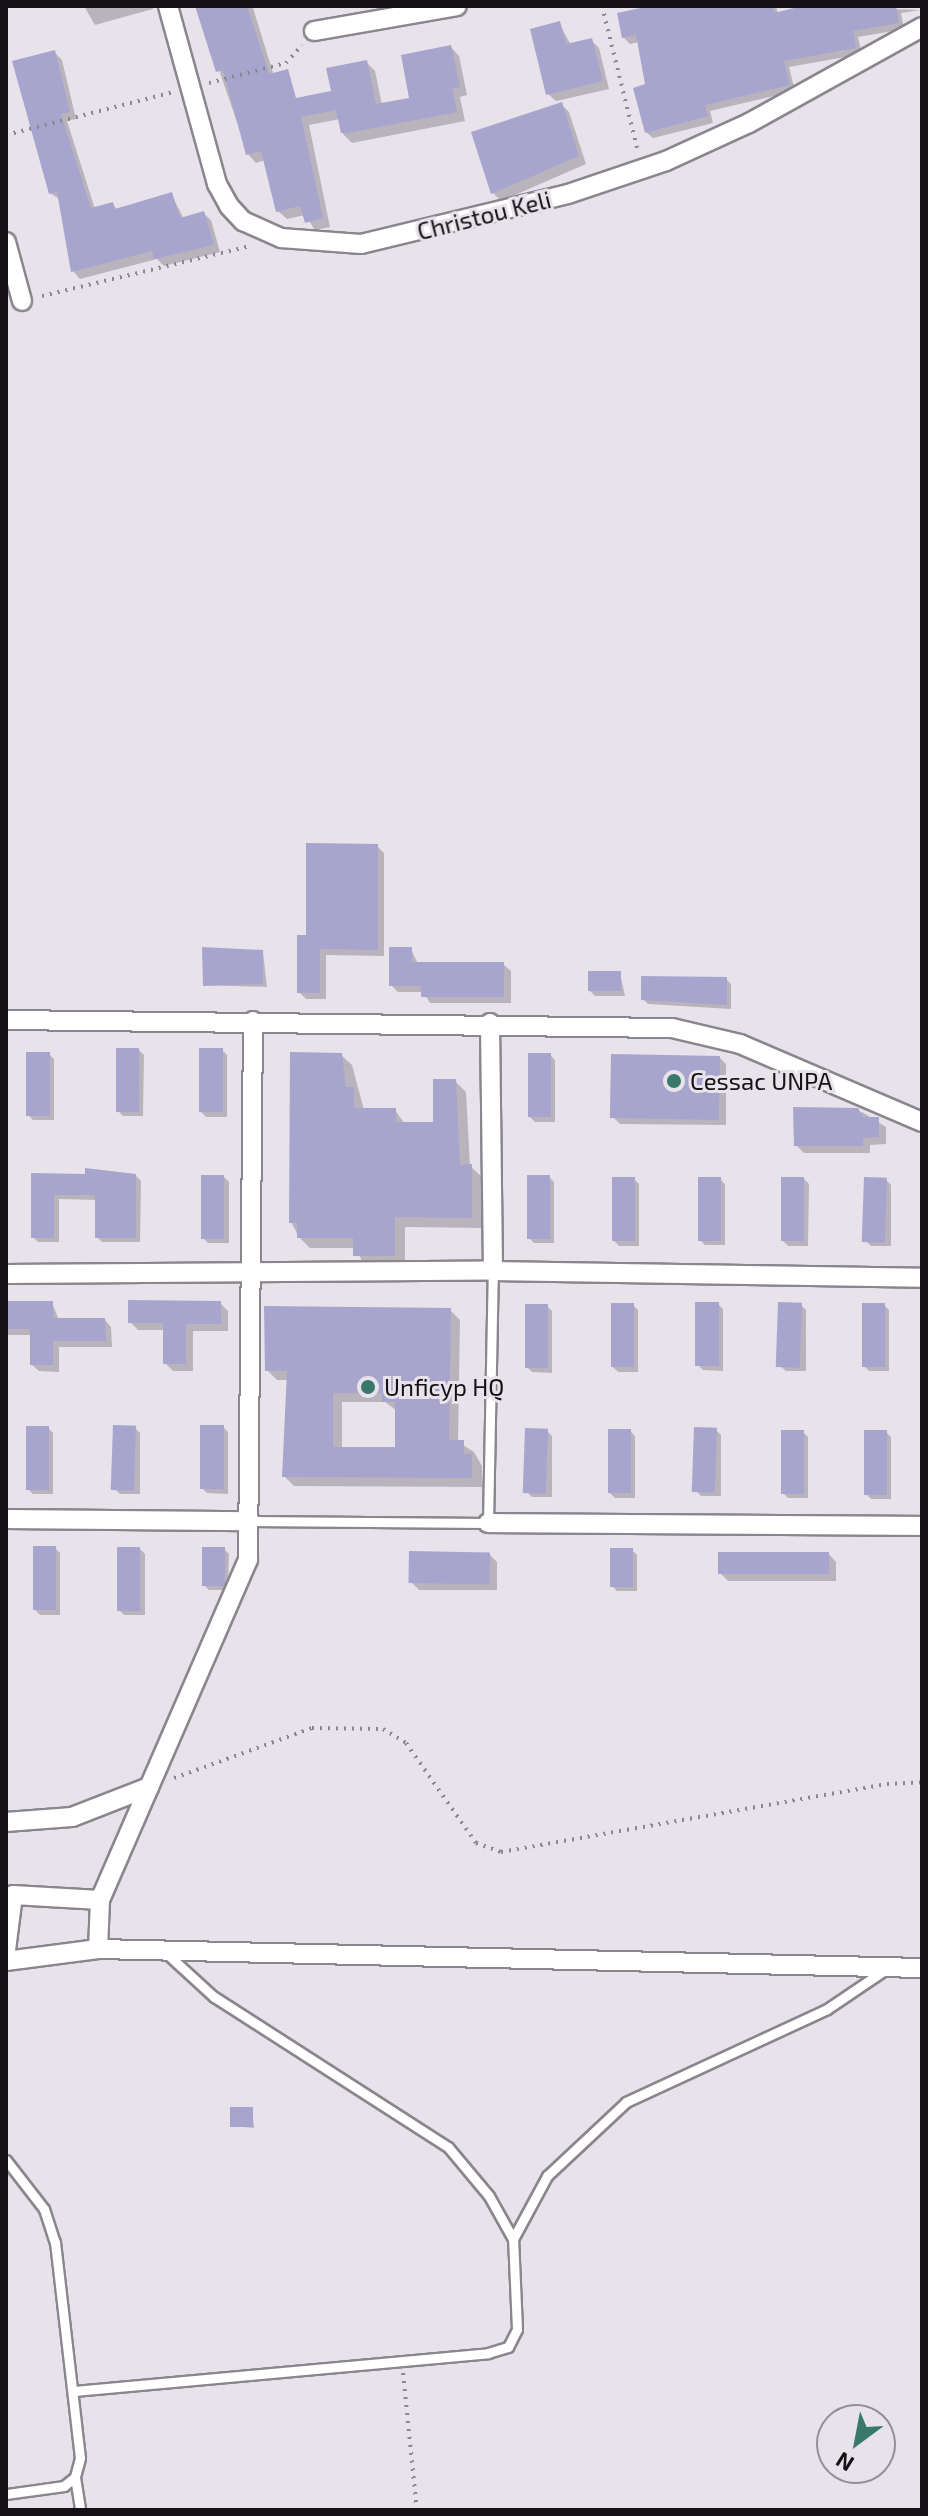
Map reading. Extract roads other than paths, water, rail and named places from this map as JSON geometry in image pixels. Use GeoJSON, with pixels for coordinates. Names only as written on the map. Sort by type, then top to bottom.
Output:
{"type":"FeatureCollection","features":[{"type":"Feature","properties":{"kind":"street","name":"Christou Keli"},"geometry":{"type":"LineString","coordinates":[[168,6],[217,184],[229,206],[252,227],[281,238],[361,244],[469,221],[642,169],[749,123],[922,27]]}},
{"type":"Feature","properties":{"kind":"street"},"geometry":{"type":"LineString","coordinates":[[314,31],[457,6]]}},
{"type":"Feature","properties":{"kind":"street"},"geometry":{"type":"LineString","coordinates":[[6,242],[22,301]]}},
{"type":"Feature","properties":{"kind":"street"},"geometry":{"type":"LineString","coordinates":[[6,1020],[490,1023],[672,1028],[705,1034],[922,1122]]}},
{"type":"Feature","properties":{"kind":"street"},"geometry":{"type":"LineString","coordinates":[[98,1949],[100,1900],[241,1583],[250,1521],[253,1021]]}},
{"type":"Feature","properties":{"kind":"street"},"geometry":{"type":"LineString","coordinates":[[490,1023],[493,1271]]}},
{"type":"Feature","properties":{"kind":"street"},"geometry":{"type":"LineString","coordinates":[[6,1274],[493,1271],[922,1278]]}},
{"type":"Feature","properties":{"kind":"street"},"geometry":{"type":"LineString","coordinates":[[6,1519],[250,1521]]}},
{"type":"Feature","properties":{"kind":"street"},"geometry":{"type":"LineString","coordinates":[[488,1523],[922,1526]]}},
{"type":"Feature","properties":{"kind":"street"},"geometry":{"type":"LineString","coordinates":[[6,1822],[72,1817],[149,1787]]}},
{"type":"Feature","properties":{"kind":"street"},"geometry":{"type":"LineString","coordinates":[[6,1950],[10,1892],[100,1900]]}},
{"type":"Feature","properties":{"kind":"street"},"geometry":{"type":"LineString","coordinates":[[6,1961],[98,1949],[922,1968]]}},
{"type":"Feature","properties":{"kind":"lane"},"geometry":{"type":"LineString","coordinates":[[250,1521],[488,1523],[493,1271]]}},
{"type":"Feature","properties":{"kind":"lane"},"geometry":{"type":"LineString","coordinates":[[74,2391],[402,2361],[508,2347],[517,2329],[513,2239],[489,2196],[448,2147],[214,1997],[165,1952]]}},
{"type":"Feature","properties":{"kind":"lane"},"geometry":{"type":"LineString","coordinates":[[513,2239],[547,2176],[626,2102],[827,2009],[890,1967]]}},
{"type":"Feature","properties":{"kind":"lane"},"geometry":{"type":"LineString","coordinates":[[6,2160],[44,2209],[55,2242],[74,2391],[80,2458],[75,2477],[80,2510]]}},
{"type":"Feature","properties":{"kind":"lane"},"geometry":{"type":"LineString","coordinates":[[6,2494],[64,2486],[75,2477]]}},
{"type":"Feature","properties":{"kind":"place","name":"Cessac UNPA"},"geometry":{"type":"Point","coordinates":[674,1081]}},
{"type":"Feature","properties":{"kind":"place","name":"Unficyp HQ"},"geometry":{"type":"Point","coordinates":[368,1387]}}]}
